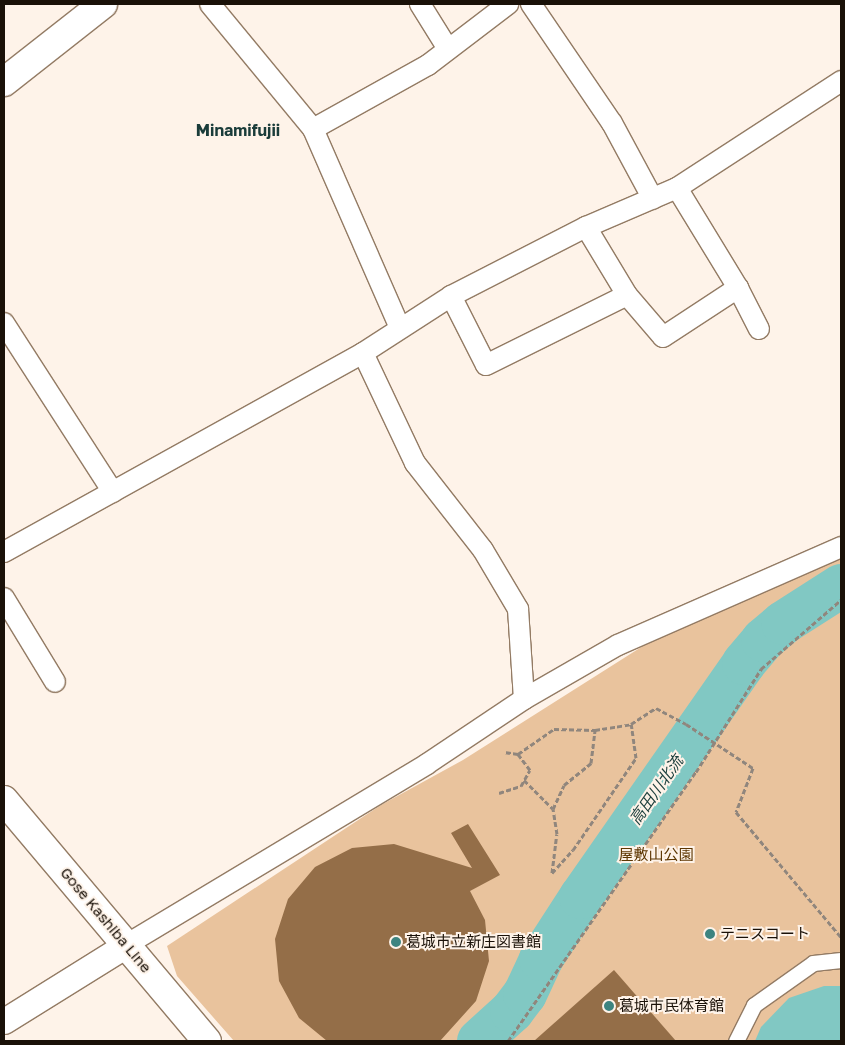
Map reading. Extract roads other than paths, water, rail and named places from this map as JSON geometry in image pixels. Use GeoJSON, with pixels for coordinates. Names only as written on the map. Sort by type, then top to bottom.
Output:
{"type":"FeatureCollection","features":[{"type":"Feature","properties":{"kind":"main road"},"geometry":{"type":"LineString","coordinates":[[4,82],[103,4]]}},
{"type":"Feature","properties":{"kind":"main road","name":"Gose Kashiba Line"},"geometry":{"type":"LineString","coordinates":[[4,800],[207,1041]]}},
{"type":"Feature","properties":{"kind":"street"},"geometry":{"type":"LineString","coordinates":[[210,4],[313,129],[400,328]]}},
{"type":"Feature","properties":{"kind":"street"},"geometry":{"type":"LineString","coordinates":[[420,4],[448,49]]}},
{"type":"Feature","properties":{"kind":"street"},"geometry":{"type":"LineString","coordinates":[[313,129],[428,65],[508,4]]}},
{"type":"Feature","properties":{"kind":"street"},"geometry":{"type":"LineString","coordinates":[[531,4],[612,122],[653,199]]}},
{"type":"Feature","properties":{"kind":"street"},"geometry":{"type":"LineString","coordinates":[[4,552],[363,354],[451,296],[586,227],[677,188],[841,81]]}},
{"type":"Feature","properties":{"kind":"street"},"geometry":{"type":"LineString","coordinates":[[677,188],[738,288],[759,329]]}},
{"type":"Feature","properties":{"kind":"street"},"geometry":{"type":"LineString","coordinates":[[586,227],[627,295],[663,337],[738,288]]}},
{"type":"Feature","properties":{"kind":"street"},"geometry":{"type":"LineString","coordinates":[[451,296],[486,365],[627,295]]}},
{"type":"Feature","properties":{"kind":"street"},"geometry":{"type":"LineString","coordinates":[[4,323],[113,492]]}},
{"type":"Feature","properties":{"kind":"street"},"geometry":{"type":"LineString","coordinates":[[363,354],[415,463],[484,550],[518,609],[524,699]]}},
{"type":"Feature","properties":{"kind":"street"},"geometry":{"type":"LineString","coordinates":[[4,1021],[126,945],[428,764],[524,699],[618,644],[841,547]]}},
{"type":"Feature","properties":{"kind":"street"},"geometry":{"type":"LineString","coordinates":[[4,598],[55,682]]}},
{"type":"Feature","properties":{"kind":"street"},"geometry":{"type":"LineString","coordinates":[[736,1041],[754,1005],[813,963],[841,960]]}},
{"type":"Feature","properties":{"kind":"water"},"geometry":{"type":"Polygon","coordinates":[[[824,986],[841,986],[841,1041],[755,1041],[761,1027],[789,998],[824,986]]]}},
{"type":"Feature","properties":{"kind":"waterway","name":"高田川北流"},"geometry":{"type":"LineString","coordinates":[[479,1041],[512,1011],[525,994],[541,959],[581,897],[744,663],[763,640],[783,623],[841,586]]}},
{"type":"Feature","properties":{"kind":"place","name":"テニスコート"},"geometry":{"type":"Point","coordinates":[710,934]}},
{"type":"Feature","properties":{"kind":"place","name":"葛城市立新庄図書館"},"geometry":{"type":"Point","coordinates":[396,942]}},
{"type":"Feature","properties":{"kind":"place","name":"葛城市民体育館"},"geometry":{"type":"Point","coordinates":[609,1006]}},
{"type":"Feature","properties":{"kind":"district","name":"Minamifujii"},"geometry":{"type":"Point","coordinates":[238,130]}},
{"type":"Feature","properties":{"kind":"park label","name":"屋敷山公園"},"geometry":{"type":"Point","coordinates":[656,855]}}]}
